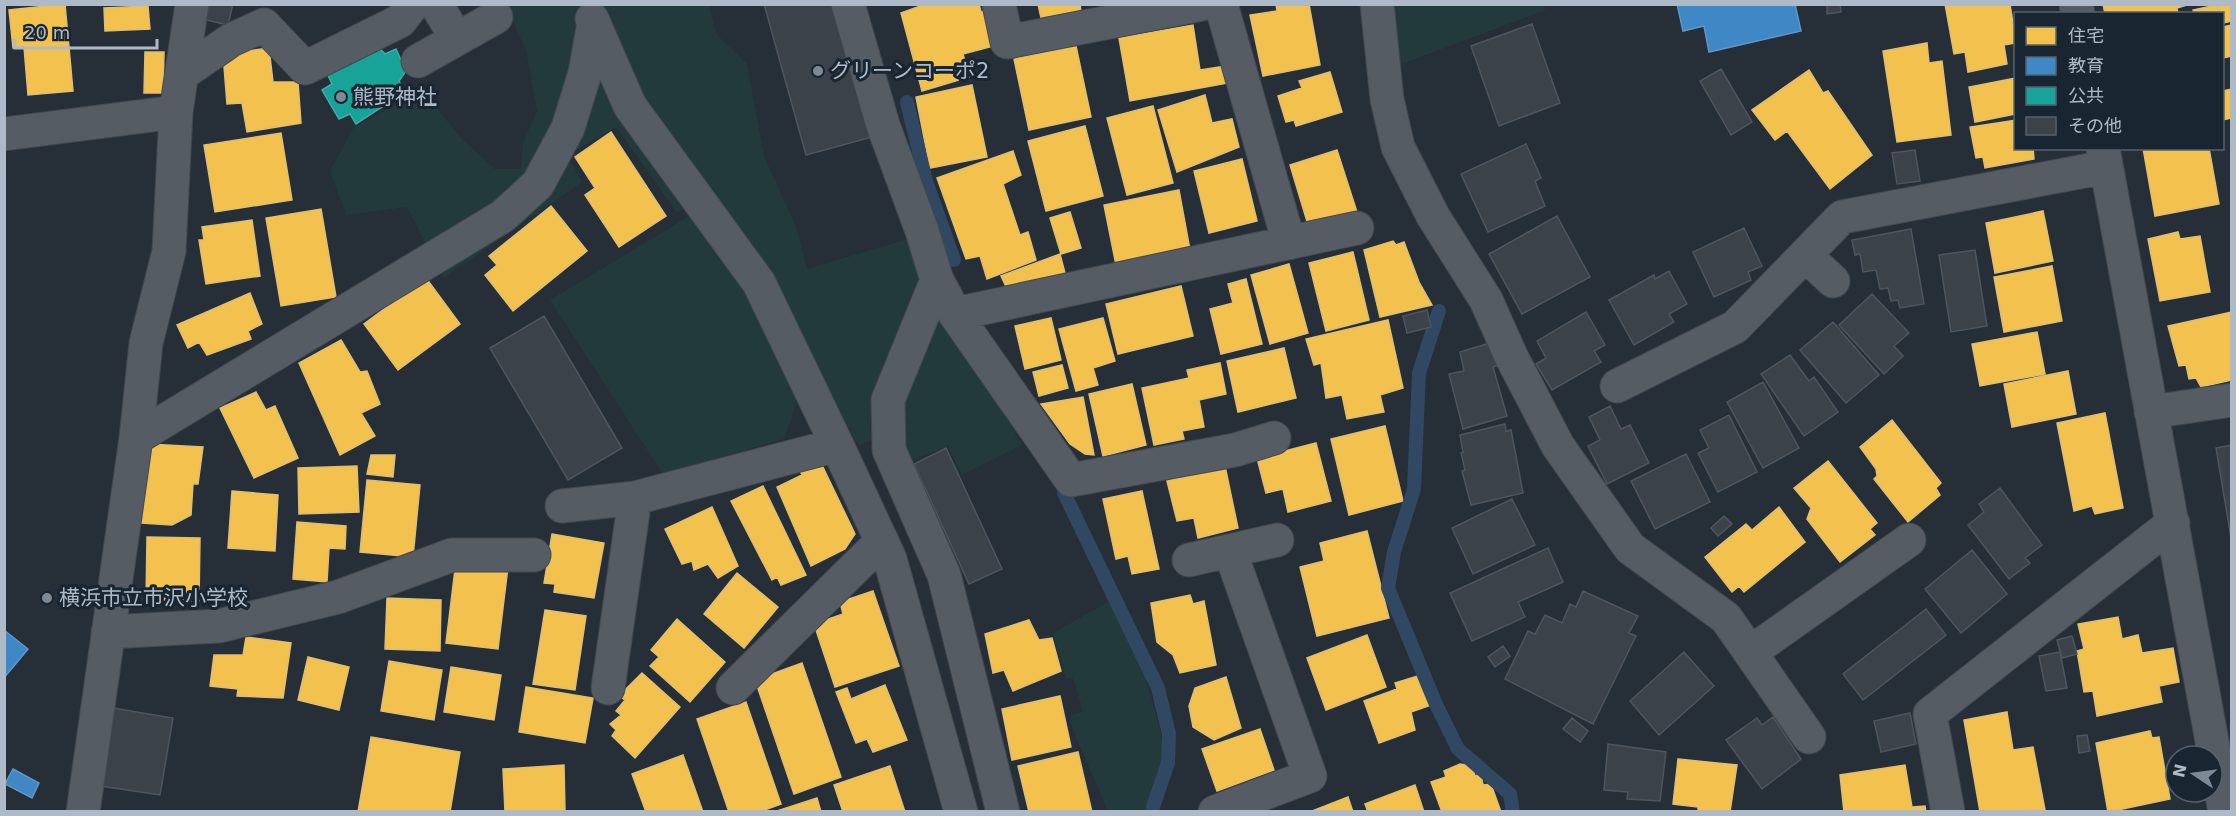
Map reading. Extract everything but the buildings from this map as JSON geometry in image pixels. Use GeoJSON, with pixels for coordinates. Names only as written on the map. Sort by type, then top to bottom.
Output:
{"type":"FeatureCollection","features":[{"type":"Feature","properties":{"kind":"street"},"geometry":{"type":"LineString","coordinates":[[182,74],[231,40],[264,25],[305,68],[400,21],[414,4]]}},
{"type":"Feature","properties":{"kind":"street"},"geometry":{"type":"LineString","coordinates":[[436,4],[458,39]]}},
{"type":"Feature","properties":{"kind":"street"},"geometry":{"type":"LineString","coordinates":[[848,4],[883,125],[938,280],[955,314],[1071,480],[1235,450],[1274,438]]}},
{"type":"Feature","properties":{"kind":"street"},"geometry":{"type":"LineString","coordinates":[[999,4],[1007,42],[1202,4]]}},
{"type":"Feature","properties":{"kind":"street"},"geometry":{"type":"LineString","coordinates":[[1221,4],[1289,243]]}},
{"type":"Feature","properties":{"kind":"street"},"geometry":{"type":"LineString","coordinates":[[1377,4],[1387,99],[1398,147],[1433,216],[1486,300],[1510,356],[1558,447],[1630,548],[1726,618],[1809,736]]}},
{"type":"Feature","properties":{"kind":"street"},"geometry":{"type":"LineString","coordinates":[[136,438],[503,216],[538,184],[568,128],[585,73],[590,14]]}},
{"type":"Feature","properties":{"kind":"street"},"geometry":{"type":"LineString","coordinates":[[590,14],[630,106],[759,283],[882,541],[890,559],[961,812]]}},
{"type":"Feature","properties":{"kind":"street"},"geometry":{"type":"LineString","coordinates":[[83,812],[136,438],[146,344],[169,251],[176,112],[190,16],[231,40]]}},
{"type":"Feature","properties":{"kind":"street"},"geometry":{"type":"LineString","coordinates":[[418,61],[496,17]]}},
{"type":"Feature","properties":{"kind":"street"},"geometry":{"type":"LineString","coordinates":[[4,134],[176,112]]}},
{"type":"Feature","properties":{"kind":"street"},"geometry":{"type":"LineString","coordinates":[[1617,386],[1735,327],[1842,217],[2104,158],[2225,812]]}},
{"type":"Feature","properties":{"kind":"street"},"geometry":{"type":"LineString","coordinates":[[955,314],[1358,228]]}},
{"type":"Feature","properties":{"kind":"street"},"geometry":{"type":"LineString","coordinates":[[1805,255],[1833,281]]}},
{"type":"Feature","properties":{"kind":"street"},"geometry":{"type":"LineString","coordinates":[[938,280],[888,400],[889,450],[945,575],[1003,812]]}},
{"type":"Feature","properties":{"kind":"street"},"geometry":{"type":"LineString","coordinates":[[2151,412],[2232,400]]}},
{"type":"Feature","properties":{"kind":"street"},"geometry":{"type":"LineString","coordinates":[[562,506],[635,498],[837,445]]}},
{"type":"Feature","properties":{"kind":"street"},"geometry":{"type":"LineString","coordinates":[[608,688],[635,498]]}},
{"type":"Feature","properties":{"kind":"street"},"geometry":{"type":"LineString","coordinates":[[1948,812],[1930,714],[2173,523]]}},
{"type":"Feature","properties":{"kind":"street"},"geometry":{"type":"LineString","coordinates":[[1189,560],[1278,540]]}},
{"type":"Feature","properties":{"kind":"street"},"geometry":{"type":"LineString","coordinates":[[1751,652],[1909,540]]}},
{"type":"Feature","properties":{"kind":"street"},"geometry":{"type":"LineString","coordinates":[[733,688],[882,541]]}},
{"type":"Feature","properties":{"kind":"street"},"geometry":{"type":"LineString","coordinates":[[1215,812],[1310,776],[1230,551]]}},
{"type":"Feature","properties":{"kind":"street"},"geometry":{"type":"LineString","coordinates":[[108,632],[219,626],[338,597],[452,555],[534,555]]}},
{"type":"Feature","properties":{"kind":"green space"},"geometry":{"type":"Polygon","coordinates":[[[1544,4],[1545,10],[1399,65],[1391,5],[1544,4]]]}},
{"type":"Feature","properties":{"kind":"green space"},"geometry":{"type":"Polygon","coordinates":[[[500,5],[709,5],[716,34],[747,64],[764,156],[797,229],[807,269],[915,237],[927,293],[881,436],[859,446],[814,365],[707,193],[677,213],[616,127],[567,155],[582,182],[444,278],[407,207],[346,215],[330,171],[354,127],[423,91],[461,138],[495,169],[521,169],[523,143],[537,111],[526,50],[508,10],[500,5]]]}},
{"type":"Feature","properties":{"kind":"green space"},"geometry":{"type":"Polygon","coordinates":[[[696,212],[754,295],[797,402],[784,439],[663,474],[550,300],[696,212]]]}},
{"type":"Feature","properties":{"kind":"green space"},"geometry":{"type":"Polygon","coordinates":[[[938,317],[965,345],[1022,445],[962,475],[948,446],[909,461],[901,437],[901,415],[912,365],[938,317]]]}},
{"type":"Feature","properties":{"kind":"green space"},"geometry":{"type":"Polygon","coordinates":[[[1110,601],[1142,664],[1161,734],[1164,763],[1147,811],[1108,811],[1073,730],[1070,716],[1083,711],[1073,677],[1066,679],[1053,633],[1110,601]]]}},
{"type":"Feature","properties":{"kind":"waterway"},"geometry":{"type":"LineString","coordinates":[[907,102],[926,181],[954,260]]}},
{"type":"Feature","properties":{"kind":"waterway"},"geometry":{"type":"LineString","coordinates":[[1439,311],[1419,373],[1414,489],[1394,552],[1388,588],[1435,702],[1458,749],[1510,794],[1513,812]]}},
{"type":"Feature","properties":{"kind":"waterway"},"geometry":{"type":"LineString","coordinates":[[1064,493],[1158,688],[1169,734],[1168,763],[1153,807]]}},
{"type":"Feature","properties":{"kind":"place","name":"グリーンコーポ2"},"geometry":{"type":"Point","coordinates":[818,71]}},
{"type":"Feature","properties":{"kind":"place","name":"熊野神社"},"geometry":{"type":"Point","coordinates":[341,97]}},
{"type":"Feature","properties":{"kind":"place","name":"横浜市立市沢小学校"},"geometry":{"type":"Point","coordinates":[47,598]}}]}
